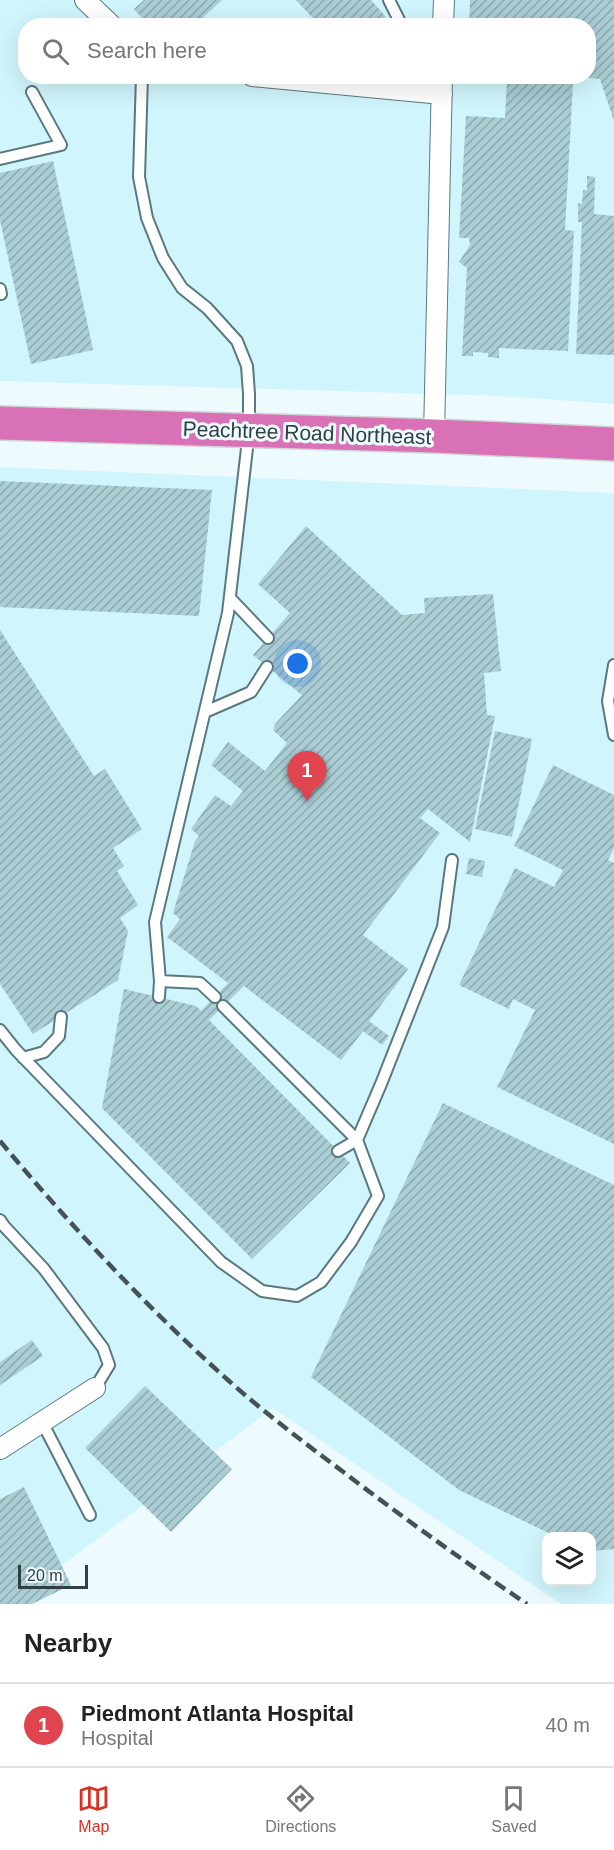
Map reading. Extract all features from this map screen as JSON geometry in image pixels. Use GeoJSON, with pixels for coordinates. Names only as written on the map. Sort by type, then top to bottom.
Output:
{"type":"FeatureCollection","features":[{"type":"Feature","properties":{"kind":"highway","name":"Peachtree Road Northeast"},"geometry":{"type":"LineString","coordinates":[[0,423],[434,436],[614,444]]}},
{"type":"Feature","properties":{"kind":"street"},"geometry":{"type":"LineString","coordinates":[[85,0],[104,18]]}},
{"type":"Feature","properties":{"kind":"street"},"geometry":{"type":"LineString","coordinates":[[443,18],[444,0]]}},
{"type":"Feature","properties":{"kind":"street"},"geometry":{"type":"LineString","coordinates":[[419,84],[442,85],[434,436]]}},
{"type":"Feature","properties":{"kind":"street"},"geometry":{"type":"LineString","coordinates":[[0,1449],[95,1388]]}},
{"type":"Feature","properties":{"kind":"lane"},"geometry":{"type":"LineString","coordinates":[[389,0],[398,18]]}},
{"type":"Feature","properties":{"kind":"lane"},"geometry":{"type":"LineString","coordinates":[[142,84],[139,177],[147,218],[164,258],[182,288],[207,308],[237,341],[246,366],[249,431],[228,613],[155,922],[160,981],[159,997]]}},
{"type":"Feature","properties":{"kind":"lane"},"geometry":{"type":"LineString","coordinates":[[0,159],[61,145],[32,93]]}},
{"type":"Feature","properties":{"kind":"lane"},"geometry":{"type":"LineString","coordinates":[[230,598],[268,638]]}},
{"type":"Feature","properties":{"kind":"lane"},"geometry":{"type":"LineString","coordinates":[[614,665],[608,701],[614,735]]}},
{"type":"Feature","properties":{"kind":"lane"},"geometry":{"type":"LineString","coordinates":[[205,712],[251,692],[267,667]]}},
{"type":"Feature","properties":{"kind":"lane"},"geometry":{"type":"LineString","coordinates":[[338,1151],[357,1140],[443,927],[452,860]]}},
{"type":"Feature","properties":{"kind":"lane"},"geometry":{"type":"LineString","coordinates":[[160,981],[200,983],[214,997]]}},
{"type":"Feature","properties":{"kind":"lane"},"geometry":{"type":"LineString","coordinates":[[0,1030],[23,1058],[221,1262],[262,1291],[297,1296],[321,1282],[351,1242],[378,1196],[357,1140],[224,1006]]}},
{"type":"Feature","properties":{"kind":"lane"},"geometry":{"type":"LineString","coordinates":[[23,1058],[44,1052],[59,1036],[61,1017]]}},
{"type":"Feature","properties":{"kind":"lane"},"geometry":{"type":"LineString","coordinates":[[0,1220],[44,1269],[103,1348],[109,1365],[95,1388]]}},
{"type":"Feature","properties":{"kind":"lane"},"geometry":{"type":"LineString","coordinates":[[42,1422],[90,1515]]}},
{"type":"Feature","properties":{"kind":"shaded area"},"geometry":{"type":"Polygon","coordinates":[[[0,0],[614,0],[614,404],[500,396],[0,381],[0,0]]]}},
{"type":"Feature","properties":{"kind":"shaded area"},"geometry":{"type":"Polygon","coordinates":[[[0,467],[614,493],[614,1604],[561,1604],[273,1408],[10,1604],[0,1604],[0,467]]]}},
{"type":"Feature","properties":{"kind":"building"},"geometry":{"type":"Polygon","coordinates":[[[144,0],[222,0],[203,18],[142,18],[134,9],[144,0]]]}},
{"type":"Feature","properties":{"kind":"building"},"geometry":{"type":"Polygon","coordinates":[[[296,0],[371,0],[386,17],[385,18],[313,18],[296,0]]]}},
{"type":"Feature","properties":{"kind":"building"},"geometry":{"type":"Polygon","coordinates":[[[470,0],[614,0],[614,121],[600,79],[596,79],[596,18],[469,18],[470,0]]]}},
{"type":"Feature","properties":{"kind":"building"},"geometry":{"type":"Polygon","coordinates":[[[507,84],[573,84],[565,230],[574,231],[568,351],[499,348],[499,358],[488,357],[488,353],[473,352],[473,356],[462,356],[467,268],[459,262],[470,245],[469,238],[459,238],[466,116],[505,118],[507,84]]]}},
{"type":"Feature","properties":{"kind":"building"},"geometry":{"type":"Polygon","coordinates":[[[53,161],[93,350],[31,364],[0,220],[0,173],[53,161]]]}},
{"type":"Feature","properties":{"kind":"building"},"geometry":{"type":"Polygon","coordinates":[[[587,176],[595,177],[594,214],[614,216],[614,355],[576,354],[582,222],[578,222],[578,203],[582,204],[583,190],[587,190],[587,176]]]}},
{"type":"Feature","properties":{"kind":"building"},"geometry":{"type":"Polygon","coordinates":[[[0,481],[212,490],[199,616],[0,607],[0,481]]]}},
{"type":"Feature","properties":{"kind":"building"},"geometry":{"type":"Polygon","coordinates":[[[306,526],[402,615],[425,613],[424,598],[493,594],[501,671],[484,673],[487,715],[495,716],[470,842],[428,809],[420,818],[440,833],[363,935],[408,969],[369,1021],[389,1036],[382,1045],[363,1031],[341,1060],[244,986],[209,1020],[350,1163],[252,1259],[102,1108],[124,989],[196,1006],[201,1011],[228,983],[167,937],[180,919],[173,913],[195,841],[199,836],[191,829],[215,795],[231,806],[243,791],[211,765],[228,742],[265,771],[287,743],[273,730],[275,724],[302,695],[253,655],[290,613],[258,584],[306,526]]]}},
{"type":"Feature","properties":{"kind":"building"},"geometry":{"type":"Polygon","coordinates":[[[0,630],[94,776],[105,769],[142,829],[113,848],[124,866],[117,871],[138,905],[120,918],[128,931],[118,980],[33,1034],[0,984],[0,630]]]}},
{"type":"Feature","properties":{"kind":"building"},"geometry":{"type":"Polygon","coordinates":[[[495,731],[532,739],[512,837],[475,829],[495,731]]]}},
{"type":"Feature","properties":{"kind":"building"},"geometry":{"type":"Polygon","coordinates":[[[553,765],[614,795],[614,848],[608,860],[614,863],[614,1144],[497,1087],[535,1010],[513,999],[509,1009],[459,985],[515,868],[554,887],[563,870],[514,846],[553,765]]]}},
{"type":"Feature","properties":{"kind":"building"},"geometry":{"type":"Polygon","coordinates":[[[469,858],[485,861],[482,877],[466,874],[469,858]]]}},
{"type":"Feature","properties":{"kind":"building"},"geometry":{"type":"Polygon","coordinates":[[[443,1103],[614,1185],[614,1549],[596,1551],[596,1532],[547,1532],[459,1490],[311,1377],[443,1103]]]}},
{"type":"Feature","properties":{"kind":"building"},"geometry":{"type":"Polygon","coordinates":[[[32,1340],[43,1356],[0,1385],[0,1362],[32,1340]]]}},
{"type":"Feature","properties":{"kind":"building"},"geometry":{"type":"Polygon","coordinates":[[[145,1386],[232,1469],[171,1532],[85,1448],[145,1386]]]}},
{"type":"Feature","properties":{"kind":"building"},"geometry":{"type":"Polygon","coordinates":[[[24,1487],[71,1585],[32,1604],[0,1604],[0,1499],[24,1487]]]}},
{"type":"Feature","properties":{"kind":"railway"},"geometry":{"type":"LineString","coordinates":[[0,1141],[110,1265],[229,1381],[286,1429],[368,1491],[527,1604]]}},
{"type":"Feature","properties":{"kind":"place","name":"Piedmont Atlanta Hospital"},"geometry":{"type":"Point","coordinates":[307,801]}}]}
